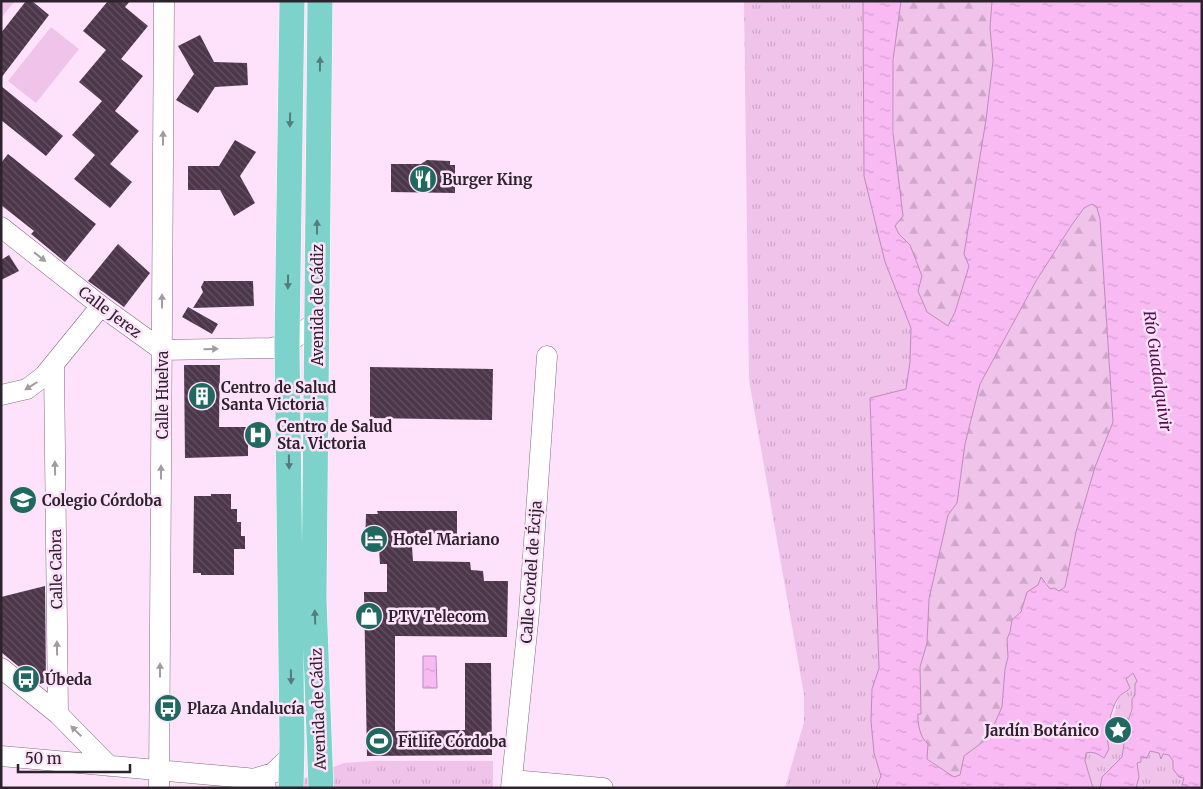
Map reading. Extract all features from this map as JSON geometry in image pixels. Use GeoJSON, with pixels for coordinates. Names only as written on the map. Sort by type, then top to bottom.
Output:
{"type":"FeatureCollection","features":[{"type":"Feature","properties":{"kind":"main road","name":"Avenida de Cádiz"},"geometry":{"type":"LineString","coordinates":[[290,788],[292,755],[287,344],[292,1]]}},
{"type":"Feature","properties":{"kind":"main road","name":"Avenida de Cádiz"},"geometry":{"type":"LineString","coordinates":[[320,1],[314,600],[321,788]]}},
{"type":"Feature","properties":{"kind":"main road"},"geometry":{"type":"LineString","coordinates":[[316,658],[328,743],[337,788]]}},
{"type":"Feature","properties":{"kind":"street","name":"Calle Huelva"},"geometry":{"type":"LineString","coordinates":[[159,779],[164,1]]}},
{"type":"Feature","properties":{"kind":"street","name":"Calle Jerez"},"geometry":{"type":"LineString","coordinates":[[1,227],[101,306],[162,350]]}},
{"type":"Feature","properties":{"kind":"street"},"geometry":{"type":"LineString","coordinates":[[1,394],[26,389],[44,376],[101,306]]}},
{"type":"Feature","properties":{"kind":"street"},"geometry":{"type":"LineString","coordinates":[[162,350],[272,348],[287,344],[317,321]]}},
{"type":"Feature","properties":{"kind":"street","name":"Calle Cordel de Écija"},"geometry":{"type":"LineString","coordinates":[[511,784],[530,613],[547,356]]}},
{"type":"Feature","properties":{"kind":"street","name":"Calle Cabra"},"geometry":{"type":"LineString","coordinates":[[54,365],[58,714]]}},
{"type":"Feature","properties":{"kind":"street"},"geometry":{"type":"LineString","coordinates":[[1,668],[58,714],[109,766]]}},
{"type":"Feature","properties":{"kind":"street"},"geometry":{"type":"LineString","coordinates":[[1,756],[109,766],[159,779],[259,783],[273,774],[292,755]]}},
{"type":"Feature","properties":{"kind":"street"},"geometry":{"type":"LineString","coordinates":[[511,784],[603,788]]}},
{"type":"Feature","properties":{"kind":"green space"},"geometry":{"type":"Polygon","coordinates":[[[1,1],[15,1],[1,18],[1,1]]]}},
{"type":"Feature","properties":{"kind":"green space"},"geometry":{"type":"Polygon","coordinates":[[[744,1],[863,1],[864,176],[911,328],[910,362],[906,389],[870,398],[879,668],[872,689],[871,721],[874,753],[881,776],[876,788],[785,788],[804,722],[804,695],[749,380],[744,1]]]}},
{"type":"Feature","properties":{"kind":"green space"},"geometry":{"type":"Polygon","coordinates":[[[901,1],[992,1],[990,28],[993,61],[986,120],[964,254],[969,266],[955,312],[948,326],[927,312],[918,291],[910,245],[898,234],[895,226],[893,60],[901,1]]]}},
{"type":"Feature","properties":{"kind":"green space"},"geometry":{"type":"Polygon","coordinates":[[[51,27],[79,49],[36,103],[8,81],[51,27]]]}},
{"type":"Feature","properties":{"kind":"green space"},"geometry":{"type":"Polygon","coordinates":[[[1092,204],[1097,208],[1100,219],[1113,422],[1076,532],[1065,587],[1059,591],[1050,590],[1046,581],[1027,592],[1021,612],[1012,620],[1007,639],[1008,657],[1005,669],[1002,707],[984,741],[964,756],[960,775],[954,777],[927,758],[917,714],[921,714],[920,667],[927,643],[929,599],[948,515],[957,503],[965,444],[980,384],[1036,281],[1084,208],[1092,204]]]}},
{"type":"Feature","properties":{"kind":"green space","name":"Jardín Botánico"},"geometry":{"type":"Polygon","coordinates":[[[1133,673],[1137,681],[1122,757],[1102,777],[1101,787],[1093,788],[1085,761],[1086,753],[1107,740],[1119,696],[1127,692],[1126,679],[1133,673]]]}},
{"type":"Feature","properties":{"kind":"green space","name":"Jardín Botánico"},"geometry":{"type":"Polygon","coordinates":[[[1150,751],[1159,753],[1162,758],[1163,754],[1168,754],[1173,761],[1173,769],[1184,777],[1187,788],[1136,788],[1135,784],[1139,777],[1137,762],[1141,757],[1147,758],[1150,751]]]}},
{"type":"Feature","properties":{"kind":"green space"},"geometry":{"type":"Polygon","coordinates":[[[373,761],[493,761],[493,788],[278,788],[344,763],[373,761]]]}},
{"type":"Feature","properties":{"kind":"water","name":"Río Guadalquivir"},"geometry":{"type":"Polygon","coordinates":[[[863,1],[901,1],[893,60],[893,133],[903,216],[895,226],[899,234],[910,245],[922,276],[918,291],[927,312],[948,326],[955,312],[969,266],[964,254],[986,120],[993,61],[990,28],[992,1],[1202,1],[1202,788],[1187,788],[1187,785],[1182,785],[1184,778],[1179,777],[1173,769],[1173,761],[1169,755],[1163,754],[1161,759],[1159,753],[1150,751],[1147,758],[1141,757],[1141,762],[1137,763],[1139,777],[1136,788],[1100,788],[1102,777],[1122,757],[1137,681],[1133,673],[1126,679],[1130,688],[1115,703],[1108,730],[1109,749],[1104,758],[1098,754],[1086,753],[1085,761],[1093,788],[876,788],[881,776],[874,753],[871,721],[872,689],[879,668],[870,398],[906,389],[910,362],[911,328],[885,262],[864,176],[863,1]],[[1092,204],[1084,208],[1071,226],[1036,281],[980,384],[965,444],[957,503],[948,515],[929,599],[927,643],[920,667],[921,714],[918,714],[918,722],[921,735],[928,744],[927,759],[954,777],[960,775],[964,756],[984,741],[1002,707],[1005,669],[1008,657],[1007,639],[1012,620],[1021,612],[1027,592],[1038,585],[1041,577],[1050,589],[1054,588],[1059,591],[1065,587],[1076,532],[1095,467],[1113,422],[1100,219],[1097,208],[1092,204]]]}},
{"type":"Feature","properties":{"kind":"water"},"geometry":{"type":"Polygon","coordinates":[[[423,656],[436,656],[437,688],[423,688],[423,656]]]}},
{"type":"Feature","properties":{"kind":"building"},"geometry":{"type":"Polygon","coordinates":[[[26,1],[32,1],[49,15],[1,78],[1,33],[26,1]]]}},
{"type":"Feature","properties":{"kind":"building"},"geometry":{"type":"Polygon","coordinates":[[[108,1],[130,1],[125,7],[148,26],[121,59],[143,76],[115,111],[139,131],[110,164],[132,182],[110,208],[74,179],[95,155],[72,135],[102,101],[79,82],[106,50],[83,31],[108,1]]]}},
{"type":"Feature","properties":{"kind":"building"},"geometry":{"type":"Polygon","coordinates":[[[200,35],[214,62],[247,63],[248,85],[215,87],[198,113],[176,100],[194,74],[178,46],[200,35]]]}},
{"type":"Feature","properties":{"kind":"building"},"geometry":{"type":"Polygon","coordinates":[[[1,86],[63,136],[46,156],[1,120],[1,86]]]}},
{"type":"Feature","properties":{"kind":"building"},"geometry":{"type":"Polygon","coordinates":[[[235,140],[256,152],[240,176],[255,203],[234,216],[220,190],[188,190],[188,166],[219,166],[235,140]]]}},
{"type":"Feature","properties":{"kind":"building"},"geometry":{"type":"Polygon","coordinates":[[[8,154],[96,224],[65,262],[31,234],[34,231],[1,205],[1,163],[8,154]]]}},
{"type":"Feature","properties":{"kind":"building","name":"Burger King"},"geometry":{"type":"Polygon","coordinates":[[[427,160],[450,161],[450,165],[455,165],[455,193],[391,192],[391,164],[421,164],[427,160]]]}},
{"type":"Feature","properties":{"kind":"building"},"geometry":{"type":"Polygon","coordinates":[[[118,244],[150,273],[124,307],[88,281],[118,244]]]}},
{"type":"Feature","properties":{"kind":"building"},"geometry":{"type":"Polygon","coordinates":[[[9,255],[19,271],[1,280],[1,260],[9,255]]]}},
{"type":"Feature","properties":{"kind":"building"},"geometry":{"type":"Polygon","coordinates":[[[204,281],[253,281],[254,306],[193,308],[203,292],[201,287],[204,281]]]}},
{"type":"Feature","properties":{"kind":"building"},"geometry":{"type":"Polygon","coordinates":[[[188,307],[218,324],[212,334],[182,317],[188,307]]]}},
{"type":"Feature","properties":{"kind":"building","name":"Centro de Salud Santa Victoria"},"geometry":{"type":"Polygon","coordinates":[[[184,365],[220,365],[219,427],[248,427],[248,456],[185,458],[184,365]]]}},
{"type":"Feature","properties":{"kind":"building"},"geometry":{"type":"Polygon","coordinates":[[[370,367],[493,369],[492,420],[370,418],[370,367]]]}},
{"type":"Feature","properties":{"kind":"building"},"geometry":{"type":"Polygon","coordinates":[[[211,494],[231,494],[231,509],[237,509],[237,522],[241,522],[241,536],[245,536],[245,549],[234,549],[234,575],[201,575],[201,573],[193,573],[194,496],[211,496],[211,494]]]}},
{"type":"Feature","properties":{"kind":"building"},"geometry":{"type":"Polygon","coordinates":[[[377,511],[457,511],[457,534],[411,533],[413,561],[470,562],[471,570],[483,571],[484,581],[508,581],[507,637],[395,636],[395,731],[465,730],[465,663],[491,663],[492,755],[367,756],[364,592],[387,592],[387,564],[380,564],[379,549],[365,548],[366,514],[378,514],[377,511]]]}},
{"type":"Feature","properties":{"kind":"building"},"geometry":{"type":"Polygon","coordinates":[[[45,586],[46,682],[40,684],[1,652],[1,597],[45,586]]]}},
{"type":"Feature","properties":{"kind":"place","name":"Burger King"},"geometry":{"type":"Point","coordinates":[423,179]}},
{"type":"Feature","properties":{"kind":"place","name":"Centro de Salud Santa Victoria"},"geometry":{"type":"Point","coordinates":[202,396]}},
{"type":"Feature","properties":{"kind":"place","name":"Centro de Salud Sta. Victoria"},"geometry":{"type":"Point","coordinates":[258,435]}},
{"type":"Feature","properties":{"kind":"place","name":"Colegio Córdoba"},"geometry":{"type":"Point","coordinates":[23,500]}},
{"type":"Feature","properties":{"kind":"place","name":"Hotel Mariano"},"geometry":{"type":"Point","coordinates":[374,539]}},
{"type":"Feature","properties":{"kind":"place","name":"PTV Telecom"},"geometry":{"type":"Point","coordinates":[369,616]}},
{"type":"Feature","properties":{"kind":"place","name":"Úbeda"},"geometry":{"type":"Point","coordinates":[26,679]}},
{"type":"Feature","properties":{"kind":"place","name":"Plaza Andalucía"},"geometry":{"type":"Point","coordinates":[168,708]}},
{"type":"Feature","properties":{"kind":"place","name":"Jardín Botánico"},"geometry":{"type":"Point","coordinates":[1118,730]}},
{"type":"Feature","properties":{"kind":"place","name":"Fitlife Córdoba"},"geometry":{"type":"Point","coordinates":[379,741]}}]}
